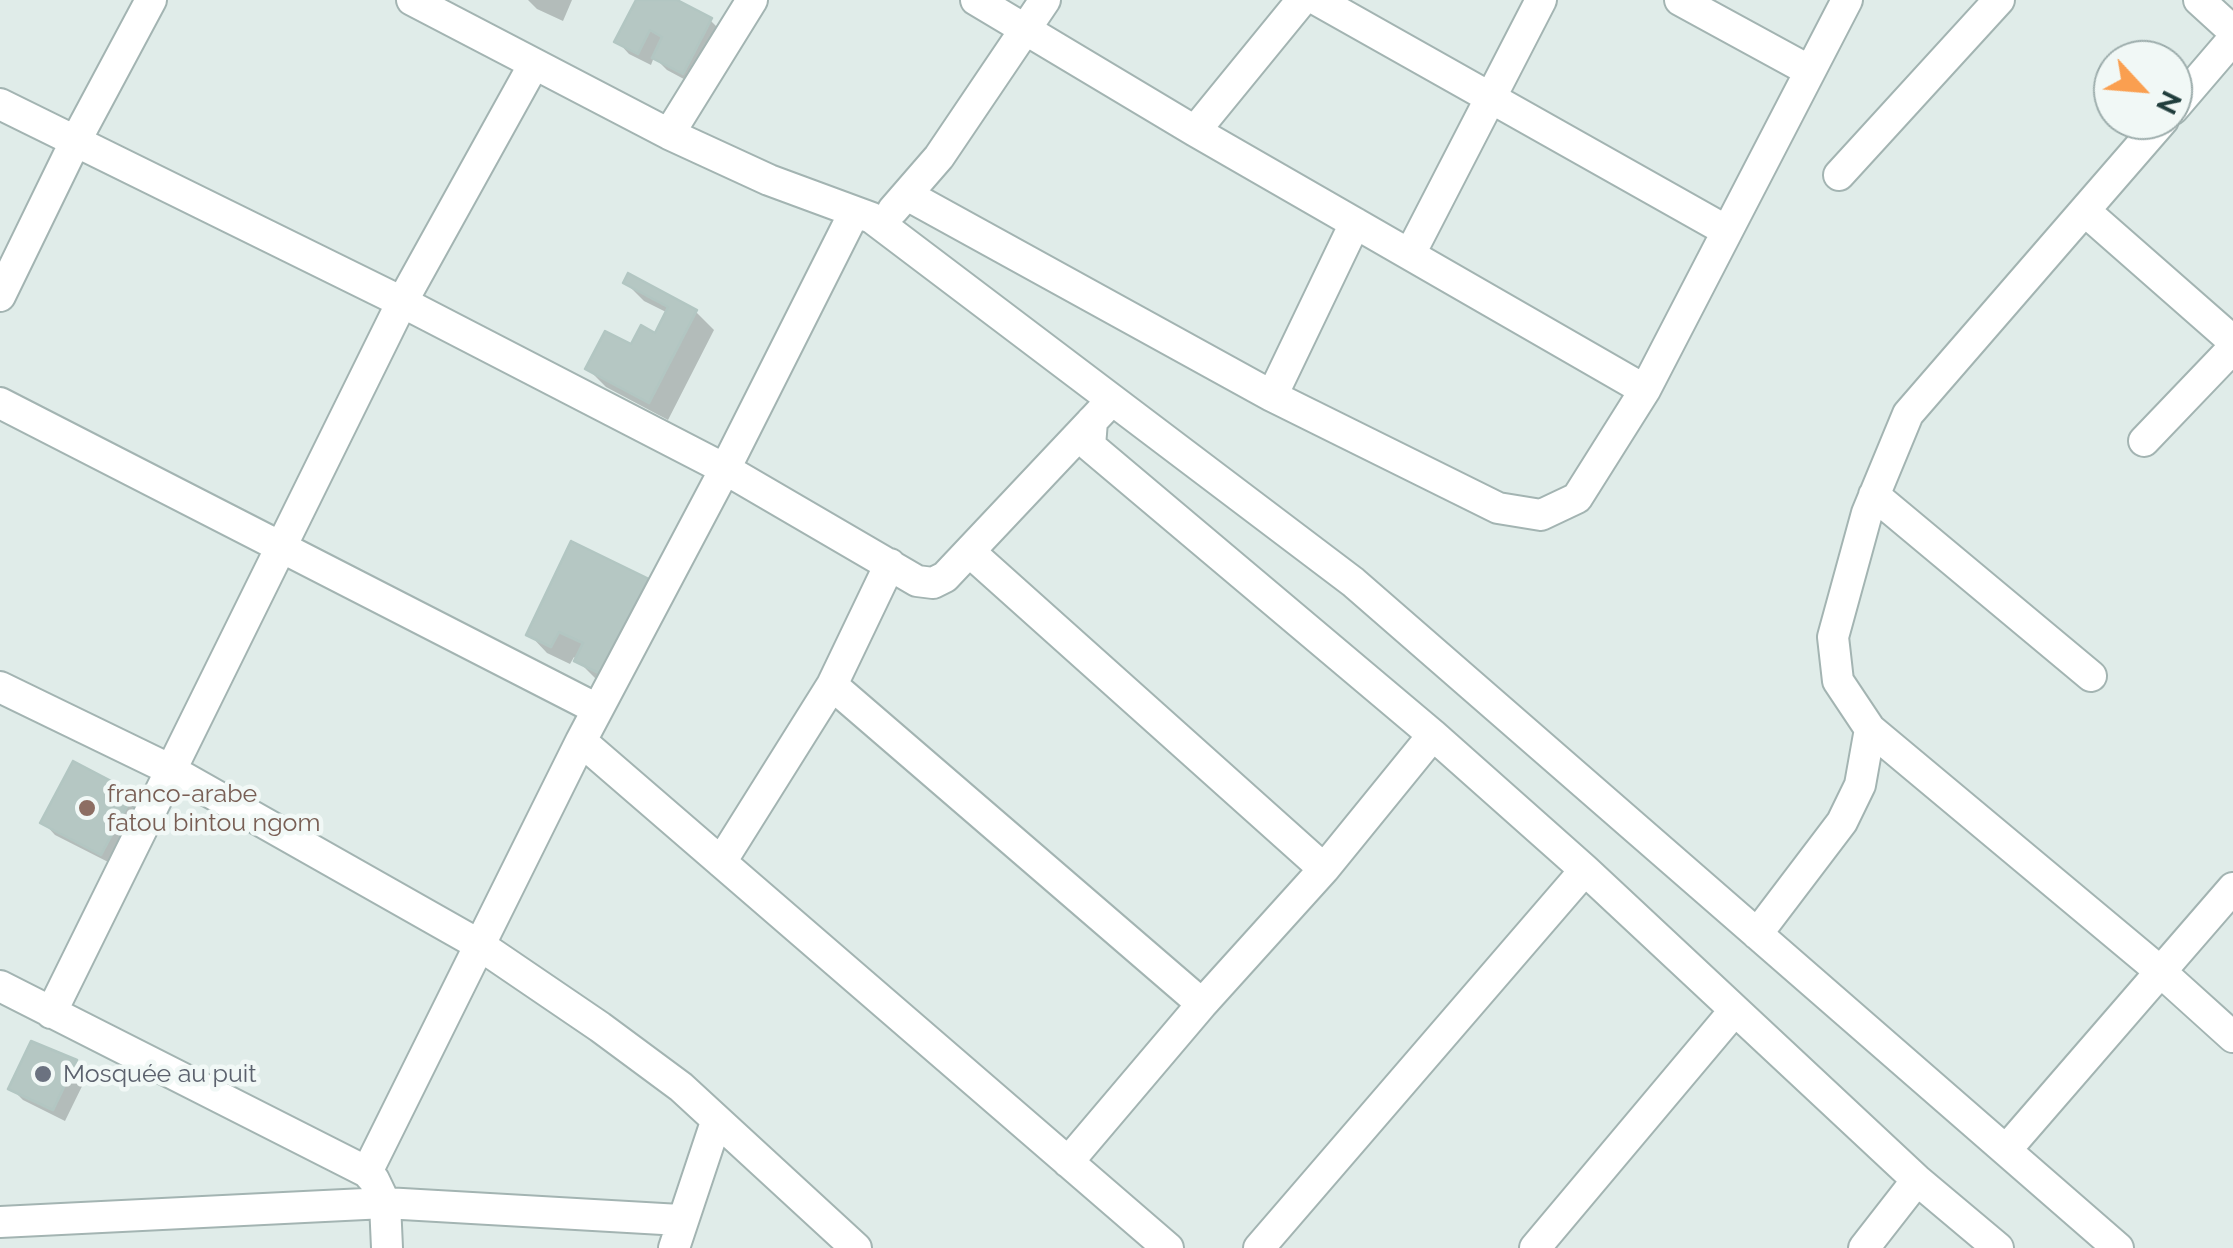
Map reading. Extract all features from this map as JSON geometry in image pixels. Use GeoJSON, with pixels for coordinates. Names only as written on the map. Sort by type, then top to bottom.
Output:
{"type":"FeatureCollection","features":[{"type":"Feature","properties":{"kind":"street"},"geometry":{"type":"LineString","coordinates":[[0,296],[75,142],[151,0]]}},
{"type":"Feature","properties":{"kind":"street"},"geometry":{"type":"LineString","coordinates":[[669,134],[752,0]]}},
{"type":"Feature","properties":{"kind":"street"},"geometry":{"type":"LineString","coordinates":[[976,0],[1645,390]]}},
{"type":"Feature","properties":{"kind":"street"},"geometry":{"type":"LineString","coordinates":[[863,215],[892,211],[908,196],[940,157],[1045,0]]}},
{"type":"Feature","properties":{"kind":"street"},"geometry":{"type":"LineString","coordinates":[[1195,131],[1302,0]]}},
{"type":"Feature","properties":{"kind":"street"},"geometry":{"type":"LineString","coordinates":[[1318,0],[1727,231]]}},
{"type":"Feature","properties":{"kind":"street"},"geometry":{"type":"LineString","coordinates":[[1410,254],[1541,0]]}},
{"type":"Feature","properties":{"kind":"street"},"geometry":{"type":"LineString","coordinates":[[1680,0],[1810,71]]}},
{"type":"Feature","properties":{"kind":"street"},"geometry":{"type":"LineString","coordinates":[[908,196],[1272,396],[1498,508],[1541,515],[1576,498],[1645,390],[1847,0]]}},
{"type":"Feature","properties":{"kind":"street"},"geometry":{"type":"LineString","coordinates":[[1839,176],[1999,0]]}},
{"type":"Feature","properties":{"kind":"street"},"geometry":{"type":"LineString","coordinates":[[2199,0],[2233,31]]}},
{"type":"Feature","properties":{"kind":"street"},"geometry":{"type":"LineString","coordinates":[[416,1],[669,134],[769,180],[863,215],[1102,411],[1353,582],[2118,1248]]}},
{"type":"Feature","properties":{"kind":"street"},"geometry":{"type":"LineString","coordinates":[[2193,86],[2233,39]]}},
{"type":"Feature","properties":{"kind":"street"},"geometry":{"type":"LineString","coordinates":[[51,1013],[402,302],[534,64]]}},
{"type":"Feature","properties":{"kind":"street"},"geometry":{"type":"LineString","coordinates":[[0,104],[402,302],[725,469],[917,581],[933,583],[945,578],[1102,411]]}},
{"type":"Feature","properties":{"kind":"street"},"geometry":{"type":"LineString","coordinates":[[2147,140],[1908,414],[1874,495],[1832,637],[1838,681],[1870,730],[2161,972],[2233,1037]]}},
{"type":"Feature","properties":{"kind":"street"},"geometry":{"type":"LineString","coordinates":[[2086,210],[2233,345],[2144,441]]}},
{"type":"Feature","properties":{"kind":"street"},"geometry":{"type":"LineString","coordinates":[[367,1172],[580,741],[863,215]]}},
{"type":"Feature","properties":{"kind":"street"},"geometry":{"type":"LineString","coordinates":[[1272,396],[1355,223]]}},
{"type":"Feature","properties":{"kind":"street"},"geometry":{"type":"LineString","coordinates":[[0,404],[597,709]]}},
{"type":"Feature","properties":{"kind":"street"},"geometry":{"type":"LineString","coordinates":[[1102,411],[1090,446],[1585,870],[1917,1180],[1998,1248]]}},
{"type":"Feature","properties":{"kind":"street"},"geometry":{"type":"LineString","coordinates":[[1874,495],[2091,676]]}},
{"type":"Feature","properties":{"kind":"street"},"geometry":{"type":"LineString","coordinates":[[971,553],[1324,869]]}},
{"type":"Feature","properties":{"kind":"street"},"geometry":{"type":"LineString","coordinates":[[721,862],[832,685],[890,564]]}},
{"type":"Feature","properties":{"kind":"street"},"geometry":{"type":"LineString","coordinates":[[832,685],[1202,1004]]}},
{"type":"Feature","properties":{"kind":"street"},"geometry":{"type":"LineString","coordinates":[[0,687],[169,769],[478,944],[663,1072],[856,1248]]}},
{"type":"Feature","properties":{"kind":"street"},"geometry":{"type":"LineString","coordinates":[[1757,934],[1842,822],[1860,785],[1870,730]]}},
{"type":"Feature","properties":{"kind":"street"},"geometry":{"type":"LineString","coordinates":[[1068,1162],[1202,1004],[1324,869],[1433,736]]}},
{"type":"Feature","properties":{"kind":"street"},"geometry":{"type":"LineString","coordinates":[[580,741],[1168,1248]]}},
{"type":"Feature","properties":{"kind":"street"},"geometry":{"type":"LineString","coordinates":[[1259,1248],[1585,870]]}},
{"type":"Feature","properties":{"kind":"street"},"geometry":{"type":"LineString","coordinates":[[2006,1150],[2233,888]]}},
{"type":"Feature","properties":{"kind":"street"},"geometry":{"type":"LineString","coordinates":[[0,986],[367,1172],[385,1202],[387,1248]]}},
{"type":"Feature","properties":{"kind":"street"},"geometry":{"type":"LineString","coordinates":[[1535,1248],[1735,1010]]}},
{"type":"Feature","properties":{"kind":"street"},"geometry":{"type":"LineString","coordinates":[[0,1222],[385,1202],[677,1234],[716,1122]]}},
{"type":"Feature","properties":{"kind":"street"},"geometry":{"type":"LineString","coordinates":[[1864,1248],[1917,1180]]}},
{"type":"Feature","properties":{"kind":"building"},"geometry":{"type":"Polygon","coordinates":[[[636,0],[677,0],[712,18],[683,74],[652,58],[662,37],[650,30],[638,54],[614,42],[636,0]]]}},
{"type":"Feature","properties":{"kind":"building"},"geometry":{"type":"Polygon","coordinates":[[[628,273],[697,310],[649,403],[585,369],[605,331],[631,344],[641,325],[655,333],[668,307],[623,283],[628,273]]]}},
{"type":"Feature","properties":{"kind":"building"},"geometry":{"type":"Polygon","coordinates":[[[571,541],[651,580],[605,676],[574,661],[583,643],[559,632],[551,647],[526,635],[571,541]]]}},
{"type":"Feature","properties":{"kind":"building","name":"franco-arabe fatou bintou ngom"},"geometry":{"type":"Polygon","coordinates":[[[73,761],[134,793],[101,855],[40,823],[73,761]]]}},
{"type":"Feature","properties":{"kind":"building","name":"Mosquée au puit"},"geometry":{"type":"Polygon","coordinates":[[[31,1041],[77,1060],[53,1110],[8,1089],[31,1041]]]}},
{"type":"Feature","properties":{"kind":"place","name":"franco-arabe fatou bintou ngom"},"geometry":{"type":"Point","coordinates":[87,808]}},
{"type":"Feature","properties":{"kind":"place","name":"Mosquée au puit"},"geometry":{"type":"Point","coordinates":[43,1074]}}]}
